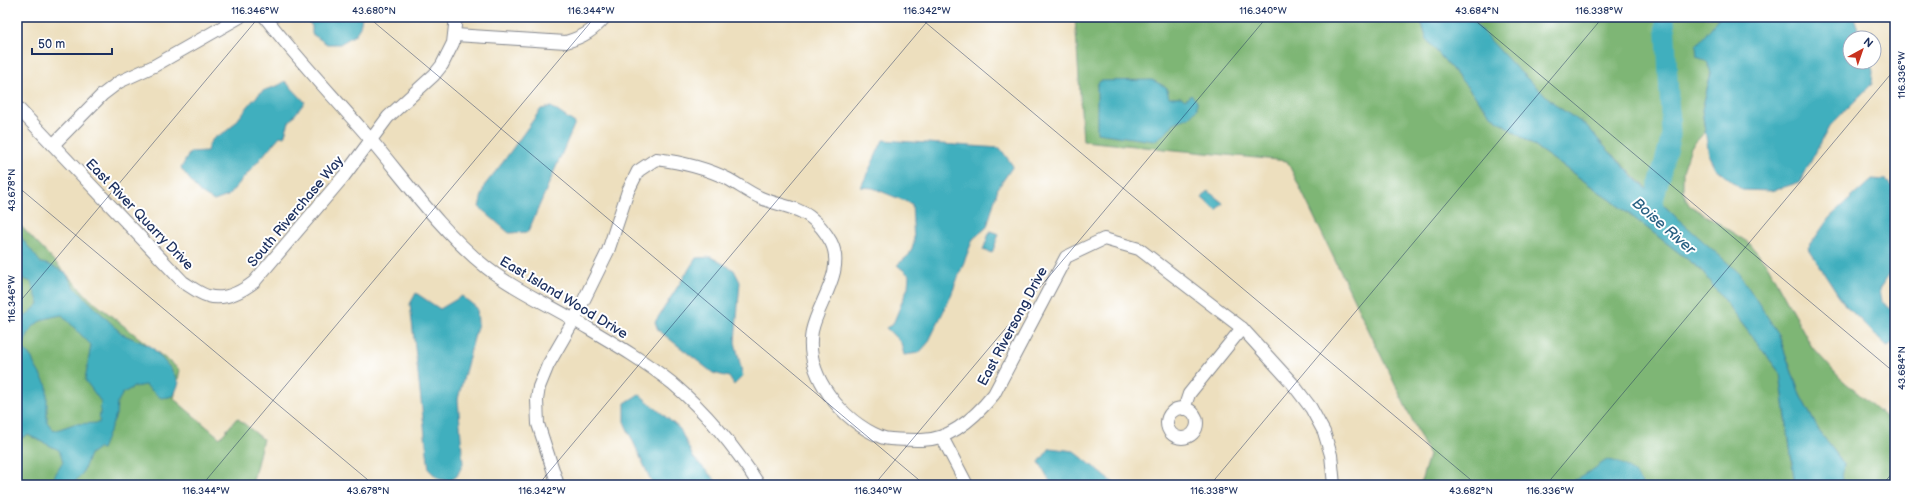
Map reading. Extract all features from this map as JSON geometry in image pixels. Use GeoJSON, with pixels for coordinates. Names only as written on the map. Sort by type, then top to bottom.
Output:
{"type":"FeatureCollection","features":[{"type":"Feature","properties":{"kind":"street"},"geometry":{"type":"LineString","coordinates":[[53,145],[102,95],[119,82],[154,66],[240,17]]}},
{"type":"Feature","properties":{"kind":"street","name":"East Island Wood Drive"},"geometry":{"type":"LineString","coordinates":[[265,17],[286,45],[370,139],[423,203],[469,252],[512,286],[574,320],[647,365],[684,394],[722,433],[759,485]]}},
{"type":"Feature","properties":{"kind":"street","name":"South Riverchase Way"},"geometry":{"type":"LineString","coordinates":[[235,294],[254,282],[344,176],[370,139],[388,117],[434,75],[442,65],[455,35],[456,17]]}},
{"type":"Feature","properties":{"kind":"street"},"geometry":{"type":"LineString","coordinates":[[455,35],[566,42],[581,38],[594,30],[605,17]]}},
{"type":"Feature","properties":{"kind":"street","name":"East River Quarry Drive"},"geometry":{"type":"LineString","coordinates":[[17,107],[183,282],[208,296],[224,297],[235,294]]}},
{"type":"Feature","properties":{"kind":"street","name":"East Riversong Drive"},"geometry":{"type":"LineString","coordinates":[[574,320],[608,251],[628,191],[642,167],[656,159],[677,162],[727,178],[760,198],[809,216],[824,231],[831,242],[836,256],[835,269],[816,317],[812,332],[812,354],[816,370],[826,390],[841,411],[882,438],[925,440],[942,436],[966,422],[984,407],[994,394],[1066,257],[1104,239],[1139,249],[1242,328],[1292,383],[1311,408],[1324,432],[1331,455],[1334,485]]}},
{"type":"Feature","properties":{"kind":"street"},"geometry":{"type":"LineString","coordinates":[[558,485],[548,461],[538,424],[537,400],[543,376],[574,320]]}},
{"type":"Feature","properties":{"kind":"street"},"geometry":{"type":"LineString","coordinates":[[1184,409],[1189,394],[1242,328]]}},
{"type":"Feature","properties":{"kind":"street"},"geometry":{"type":"LineString","coordinates":[[942,436],[967,485]]}},
{"type":"Feature","properties":{"kind":"green space"},"geometry":{"type":"Polygon","coordinates":[[[1075,17],[1420,17],[1427,40],[1493,117],[1611,200],[1700,269],[1780,373],[1795,485],[1420,485],[1429,455],[1287,161],[1083,141],[1075,17]]]}},
{"type":"Feature","properties":{"kind":"green space"},"geometry":{"type":"Polygon","coordinates":[[[1469,17],[1720,17],[1707,61],[1711,72],[1702,110],[1705,132],[1691,147],[1683,171],[1683,192],[1689,205],[1749,243],[1768,266],[1812,347],[1840,378],[1895,425],[1895,485],[1841,485],[1844,464],[1819,431],[1800,395],[1778,333],[1678,219],[1602,144],[1588,127],[1558,107],[1516,68],[1469,17]]]}},
{"type":"Feature","properties":{"kind":"green space"},"geometry":{"type":"Polygon","coordinates":[[[17,222],[91,300],[180,370],[174,399],[220,438],[237,418],[263,439],[252,485],[17,485],[17,222]]]}},
{"type":"Feature","properties":{"kind":"water"},"geometry":{"type":"Polygon","coordinates":[[[304,17],[362,17],[360,27],[355,35],[340,44],[327,44],[312,34],[312,26],[304,17]]]}},
{"type":"Feature","properties":{"kind":"water","name":"Boise River"},"geometry":{"type":"Polygon","coordinates":[[[1420,17],[1469,17],[1516,68],[1558,107],[1588,127],[1633,176],[1678,219],[1738,272],[1778,333],[1800,395],[1819,431],[1844,464],[1841,485],[1795,485],[1780,373],[1700,269],[1611,200],[1493,117],[1427,40],[1420,17]]]}},
{"type":"Feature","properties":{"kind":"water"},"geometry":{"type":"Polygon","coordinates":[[[1720,17],[1854,17],[1858,30],[1842,30],[1842,70],[1873,70],[1872,84],[1829,127],[1800,182],[1772,191],[1742,190],[1715,168],[1709,156],[1702,110],[1711,73],[1707,61],[1697,57],[1696,46],[1720,17]]]}},
{"type":"Feature","properties":{"kind":"water"},"geometry":{"type":"Polygon","coordinates":[[[1152,80],[1166,87],[1169,97],[1181,97],[1185,100],[1191,95],[1197,101],[1197,109],[1189,117],[1174,123],[1167,132],[1154,141],[1097,133],[1097,85],[1100,81],[1152,80]]]}},
{"type":"Feature","properties":{"kind":"water"},"geometry":{"type":"Polygon","coordinates":[[[285,81],[305,102],[289,122],[284,137],[280,136],[228,196],[214,201],[199,192],[181,168],[190,152],[207,151],[213,139],[230,128],[259,94],[285,81]]]}},
{"type":"Feature","properties":{"kind":"water"},"geometry":{"type":"Polygon","coordinates":[[[551,107],[575,123],[528,232],[509,233],[479,207],[484,186],[541,109],[551,107]]]}},
{"type":"Feature","properties":{"kind":"water"},"geometry":{"type":"Polygon","coordinates":[[[883,140],[1000,148],[1013,166],[998,188],[987,227],[973,239],[950,298],[928,343],[919,353],[904,355],[901,343],[886,328],[893,324],[908,287],[909,275],[897,265],[909,255],[914,243],[912,204],[873,188],[861,187],[883,140]]]}},
{"type":"Feature","properties":{"kind":"water"},"geometry":{"type":"Polygon","coordinates":[[[1872,179],[1886,180],[1895,190],[1895,266],[1879,289],[1881,301],[1895,312],[1895,343],[1887,346],[1845,305],[1808,248],[1829,218],[1872,179]]]}},
{"type":"Feature","properties":{"kind":"water"},"geometry":{"type":"Polygon","coordinates":[[[1208,191],[1223,203],[1217,211],[1202,198],[1208,191]]]}},
{"type":"Feature","properties":{"kind":"water"},"geometry":{"type":"Polygon","coordinates":[[[990,231],[999,234],[992,253],[983,250],[990,231]]]}},
{"type":"Feature","properties":{"kind":"water"},"geometry":{"type":"Polygon","coordinates":[[[17,232],[41,263],[50,265],[66,273],[73,286],[122,334],[152,347],[171,369],[179,383],[174,395],[169,397],[161,398],[145,385],[134,387],[123,393],[117,403],[116,415],[102,449],[98,448],[90,454],[82,474],[72,485],[49,485],[63,462],[59,450],[28,435],[17,440],[17,324],[39,304],[31,282],[17,276],[17,232]],[[62,315],[47,318],[41,321],[32,328],[29,333],[23,348],[32,358],[47,386],[47,422],[54,431],[74,424],[99,423],[101,402],[85,380],[91,345],[62,315]]]}},
{"type":"Feature","properties":{"kind":"water"},"geometry":{"type":"Polygon","coordinates":[[[711,257],[734,270],[740,282],[735,342],[743,376],[734,385],[729,377],[713,373],[658,330],[655,322],[696,258],[711,257]]]}},
{"type":"Feature","properties":{"kind":"water"},"geometry":{"type":"Polygon","coordinates":[[[416,293],[440,309],[462,296],[477,308],[478,323],[458,399],[463,464],[457,476],[450,481],[439,479],[429,470],[410,304],[416,293]]]}},
{"type":"Feature","properties":{"kind":"water"},"geometry":{"type":"Polygon","coordinates":[[[639,394],[680,429],[693,457],[720,485],[653,485],[625,424],[625,403],[639,394]]]}},
{"type":"Feature","properties":{"kind":"water"},"geometry":{"type":"Polygon","coordinates":[[[1050,448],[1074,451],[1116,485],[1052,485],[1039,462],[1050,448]]]}},
{"type":"Feature","properties":{"kind":"water"},"geometry":{"type":"Polygon","coordinates":[[[1607,460],[1618,462],[1628,468],[1643,485],[1555,485],[1556,483],[1578,479],[1607,460]]]}},
{"type":"Feature","properties":{"kind":"waterway","name":"Boise River"},"geometry":{"type":"LineString","coordinates":[[1650,216],[1671,135],[1665,17]]}}]}
